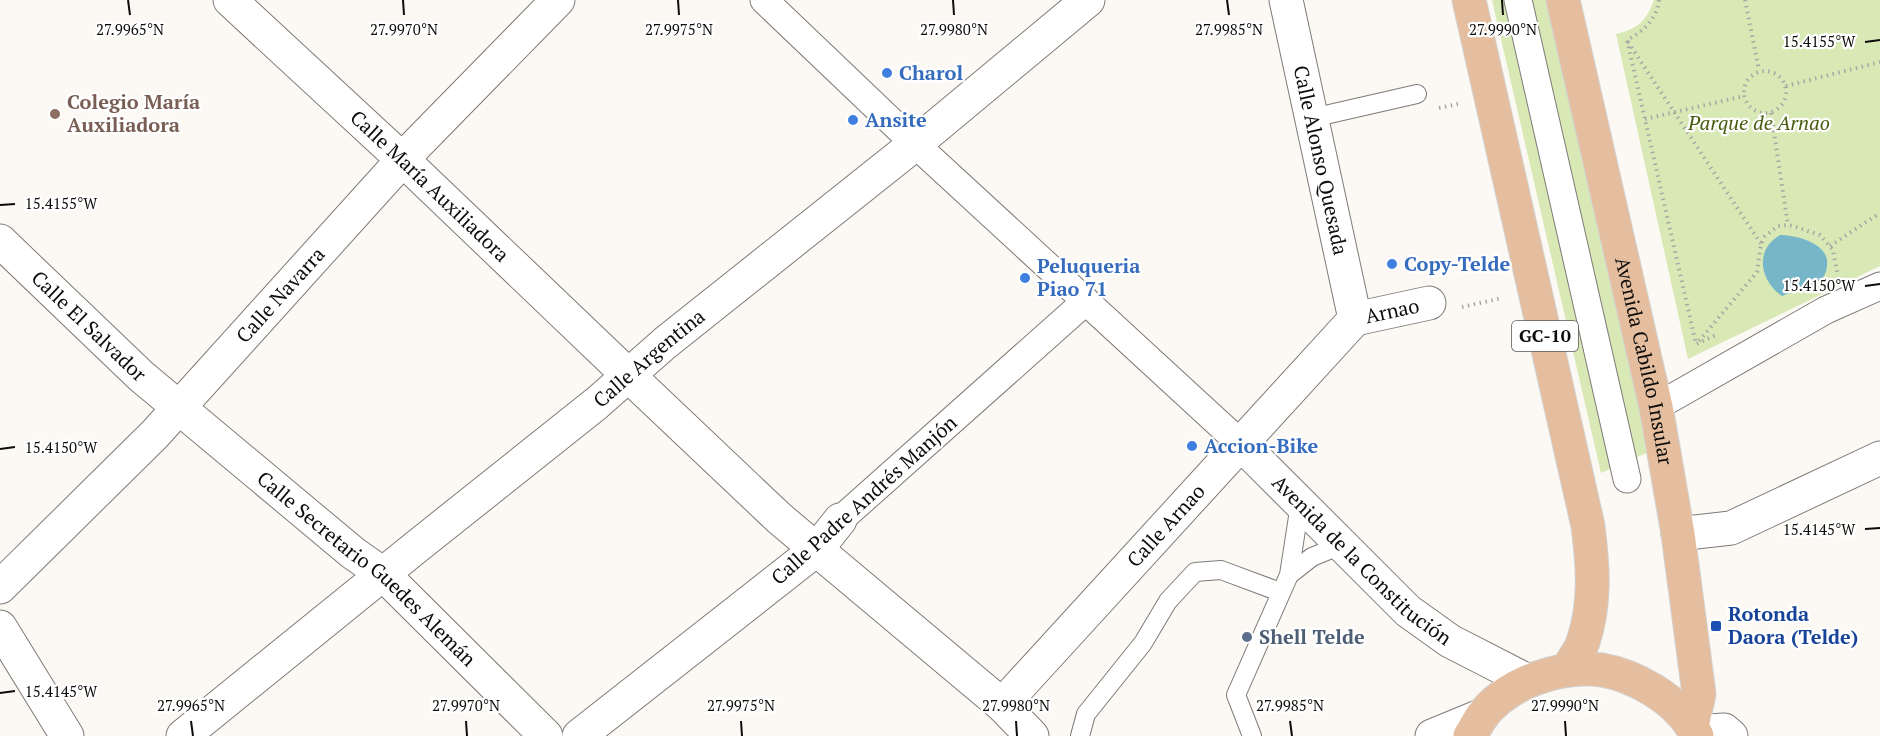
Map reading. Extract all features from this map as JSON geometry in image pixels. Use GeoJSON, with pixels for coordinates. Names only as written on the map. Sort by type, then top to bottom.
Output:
{"type":"FeatureCollection","features":[{"type":"Feature","properties":{"kind":"main road","name":"GC-10"},"geometry":{"type":"LineString","coordinates":[[1468,0],[1588,526],[1593,571],[1591,606],[1582,643],[1567,670]]}},
{"type":"Feature","properties":{"kind":"main road","name":"Avenida Cabildo Insular"},"geometry":{"type":"LineString","coordinates":[[1563,0],[1656,407],[1678,534],[1699,694],[1695,731]]}},
{"type":"Feature","properties":{"kind":"main road"},"geometry":{"type":"LineString","coordinates":[[1477,726],[1504,696],[1528,681],[1567,670],[1603,670],[1637,681],[1668,699],[1695,731]]}},
{"type":"Feature","properties":{"kind":"street","name":"Calle María Auxiliadora"},"geometry":{"type":"LineString","coordinates":[[230,0],[403,160],[779,518],[1002,705],[1032,736]]}},
{"type":"Feature","properties":{"kind":"street","name":"Calle Navarra"},"geometry":{"type":"LineString","coordinates":[[0,587],[155,434],[403,160],[558,0]]}},
{"type":"Feature","properties":{"kind":"street","name":"Avenida de la Constitución"},"geometry":{"type":"LineString","coordinates":[[764,0],[915,144],[1241,444],[1408,611],[1450,641],[1528,681]]}},
{"type":"Feature","properties":{"kind":"street","name":"Calle Argentina"},"geometry":{"type":"LineString","coordinates":[[183,736],[597,403],[665,343],[915,144],[1088,0]]}},
{"type":"Feature","properties":{"kind":"street","name":"Calle Alonso Quesada"},"geometry":{"type":"LineString","coordinates":[[1286,0],[1355,318]]}},
{"type":"Feature","properties":{"kind":"street"},"geometry":{"type":"LineString","coordinates":[[1518,0],[1628,479]]}},
{"type":"Feature","properties":{"kind":"street","name":"Calle El Salvador"},"geometry":{"type":"LineString","coordinates":[[0,241],[141,376],[179,408]]}},
{"type":"Feature","properties":{"kind":"street"},"geometry":{"type":"LineString","coordinates":[[1656,407],[1826,310],[1880,286]]}},
{"type":"Feature","properties":{"kind":"street","name":"Calle Padre Andrés Manjón"},"geometry":{"type":"LineString","coordinates":[[579,736],[817,549],[840,520],[1086,301]]}},
{"type":"Feature","properties":{"kind":"street","name":"Arnao"},"geometry":{"type":"LineString","coordinates":[[1355,318],[1429,303]]}},
{"type":"Feature","properties":{"kind":"street","name":"Calle Arnao"},"geometry":{"type":"LineString","coordinates":[[1002,705],[1355,318]]}},
{"type":"Feature","properties":{"kind":"street","name":"Calle Secretario Guedes Alemán"},"geometry":{"type":"LineString","coordinates":[[179,408],[211,432],[353,552],[383,574],[546,736]]}},
{"type":"Feature","properties":{"kind":"street"},"geometry":{"type":"LineString","coordinates":[[1678,534],[1731,528],[1880,458]]}},
{"type":"Feature","properties":{"kind":"street"},"geometry":{"type":"LineString","coordinates":[[0,627],[68,736]]}},
{"type":"Feature","properties":{"kind":"street"},"geometry":{"type":"LineString","coordinates":[[1432,736],[1477,726]]}},
{"type":"Feature","properties":{"kind":"street"},"geometry":{"type":"LineString","coordinates":[[1695,731],[1724,730],[1731,736]]}},
{"type":"Feature","properties":{"kind":"lane"},"geometry":{"type":"LineString","coordinates":[[1312,118],[1417,94]]}},
{"type":"Feature","properties":{"kind":"lane"},"geometry":{"type":"LineString","coordinates":[[1252,736],[1236,695],[1289,575],[1300,504]]}},
{"type":"Feature","properties":{"kind":"lane"},"geometry":{"type":"LineString","coordinates":[[1289,575],[1312,557],[1341,545]]}},
{"type":"Feature","properties":{"kind":"lane"},"geometry":{"type":"LineString","coordinates":[[1080,736],[1086,714],[1143,643],[1168,601],[1196,572],[1221,570],[1280,592]]}},
{"type":"Feature","properties":{"kind":"path"},"geometry":{"type":"LineString","coordinates":[[1627,40],[1640,33],[1651,22],[1658,9],[1659,0]]}},
{"type":"Feature","properties":{"kind":"path"},"geometry":{"type":"LineString","coordinates":[[1745,0],[1759,70]]}},
{"type":"Feature","properties":{"kind":"path"},"geometry":{"type":"LineString","coordinates":[[1627,40],[1761,244]]}},
{"type":"Feature","properties":{"kind":"path"},"geometry":{"type":"LineString","coordinates":[[1627,40],[1696,344]]}},
{"type":"Feature","properties":{"kind":"path"},"geometry":{"type":"LineString","coordinates":[[1786,86],[1880,62]]}},
{"type":"Feature","properties":{"kind":"path"},"geometry":{"type":"LineString","coordinates":[[1759,70],[1776,73],[1786,86],[1787,94],[1784,102],[1779,109],[1771,113],[1754,110],[1744,96],[1746,80],[1759,70]]}},
{"type":"Feature","properties":{"kind":"path"},"geometry":{"type":"LineString","coordinates":[[1645,119],[1744,96]]}},
{"type":"Feature","properties":{"kind":"path"},"geometry":{"type":"LineString","coordinates":[[1771,113],[1788,225]]}},
{"type":"Feature","properties":{"kind":"path"},"geometry":{"type":"LineString","coordinates":[[1830,246],[1880,213]]}},
{"type":"Feature","properties":{"kind":"path"},"geometry":{"type":"LineString","coordinates":[[1696,344],[1757,272],[1761,244],[1765,236],[1779,226],[1788,225],[1820,235],[1830,246],[1836,258],[1837,278]]}},
{"type":"Feature","properties":{"kind":"path"},"geometry":{"type":"LineString","coordinates":[[1479,303],[1502,298]]}},
{"type":"Feature","properties":{"kind":"path"},"geometry":{"type":"LineString","coordinates":[[1696,344],[1718,334]]}},
{"type":"Feature","properties":{"kind":"green space"},"geometry":{"type":"Polygon","coordinates":[[[1492,0],[1546,0],[1651,451],[1601,473],[1492,0]]]}},
{"type":"Feature","properties":{"kind":"green space","name":"Parque de Arnao"},"geometry":{"type":"Polygon","coordinates":[[[1654,0],[1880,0],[1880,266],[1688,359],[1616,34],[1636,27],[1648,13],[1654,0]]]}},
{"type":"Feature","properties":{"kind":"water"},"geometry":{"type":"Polygon","coordinates":[[[1780,235],[1811,242],[1823,251],[1827,258],[1826,271],[1822,279],[1782,296],[1769,282],[1763,266],[1766,249],[1780,235]]]}},
{"type":"Feature","properties":{"kind":"place","name":"Charol"},"geometry":{"type":"Point","coordinates":[887,73]}},
{"type":"Feature","properties":{"kind":"place","name":"Colegio María Auxiliadora"},"geometry":{"type":"Point","coordinates":[55,114]}},
{"type":"Feature","properties":{"kind":"place","name":"Ansite"},"geometry":{"type":"Point","coordinates":[853,120]}},
{"type":"Feature","properties":{"kind":"place","name":"Copy-Telde"},"geometry":{"type":"Point","coordinates":[1392,264]}},
{"type":"Feature","properties":{"kind":"place","name":"Peluqueria Piao 71"},"geometry":{"type":"Point","coordinates":[1025,278]}},
{"type":"Feature","properties":{"kind":"place","name":"Accion-Bike"},"geometry":{"type":"Point","coordinates":[1192,446]}},
{"type":"Feature","properties":{"kind":"place","name":"Rotonda Daora (Telde)"},"geometry":{"type":"Point","coordinates":[1716,626]}},
{"type":"Feature","properties":{"kind":"place","name":"Shell Telde"},"geometry":{"type":"Point","coordinates":[1247,637]}}]}
